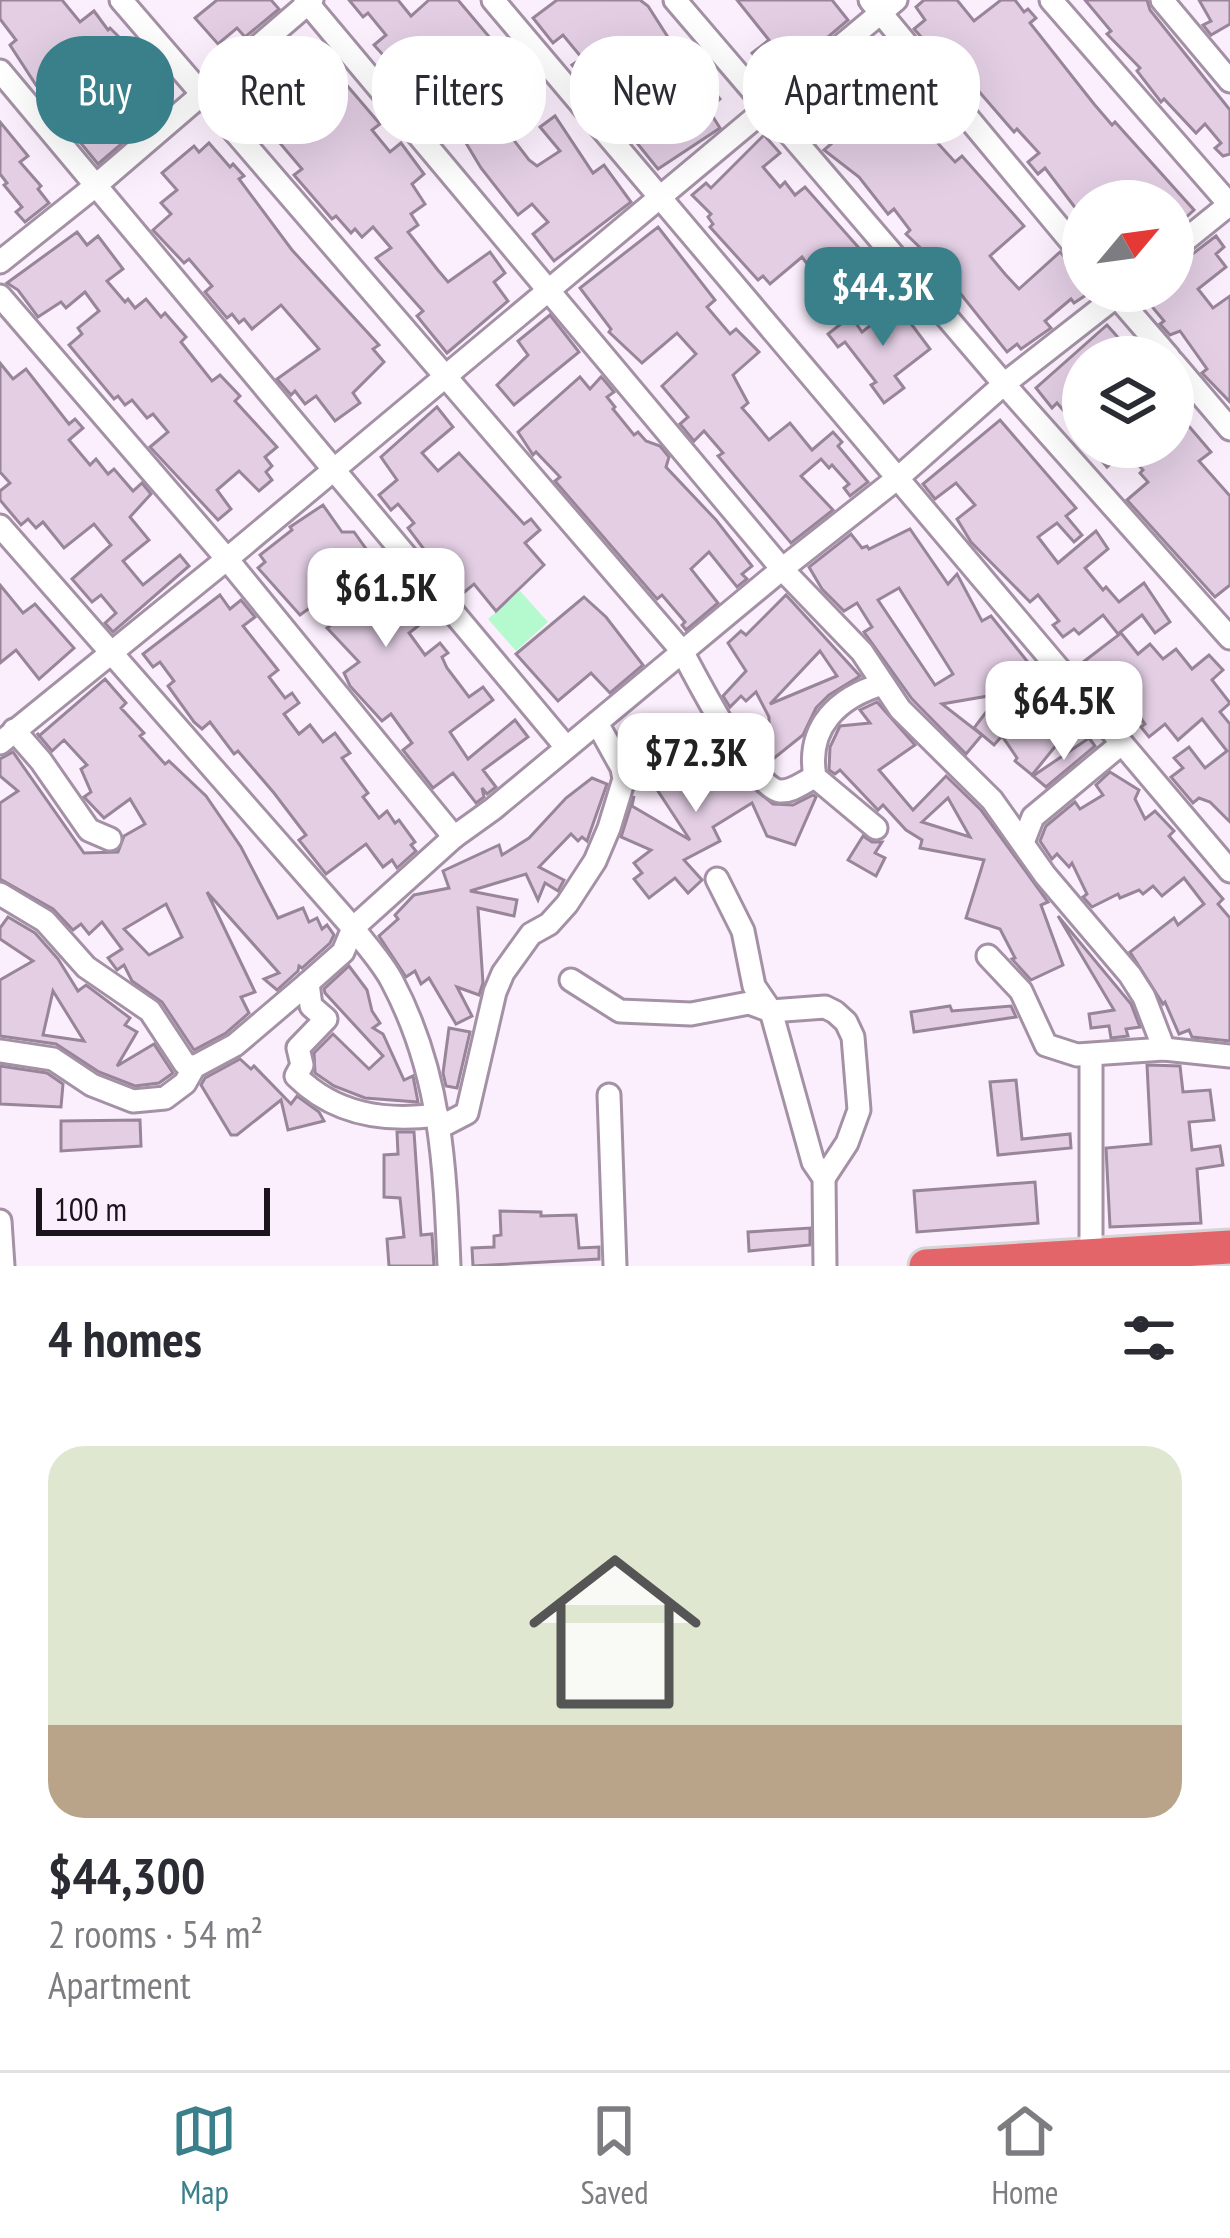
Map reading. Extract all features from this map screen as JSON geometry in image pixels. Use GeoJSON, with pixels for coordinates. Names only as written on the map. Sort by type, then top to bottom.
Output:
{"type":"FeatureCollection","features":[{"type":"Feature","properties":{"kind":"highway"},"geometry":{"type":"LineString","coordinates":[[926,1266],[1230,1247]]}},
{"type":"Feature","properties":{"kind":"street"},"geometry":{"type":"LineString","coordinates":[[121,0],[198,92]]}},
{"type":"Feature","properties":{"kind":"street"},"geometry":{"type":"LineString","coordinates":[[493,0],[1230,871]]}},
{"type":"Feature","properties":{"kind":"street"},"geometry":{"type":"LineString","coordinates":[[675,0],[743,78]]}},
{"type":"Feature","properties":{"kind":"street"},"geometry":{"type":"LineString","coordinates":[[1051,0],[1230,204],[1194,233]]}},
{"type":"Feature","properties":{"kind":"street"},"geometry":{"type":"LineString","coordinates":[[1162,0],[1230,81]]}},
{"type":"Feature","properties":{"kind":"street"},"geometry":{"type":"LineString","coordinates":[[269,36],[308,1],[782,569],[862,652],[900,710],[992,800],[1045,875],[1130,975],[1164,1049]]}},
{"type":"Feature","properties":{"kind":"street"},"geometry":{"type":"LineString","coordinates":[[847,36],[882,4],[1062,230]]}},
{"type":"Feature","properties":{"kind":"street"},"geometry":{"type":"LineString","coordinates":[[0,71],[566,747]]}},
{"type":"Feature","properties":{"kind":"street"},"geometry":{"type":"LineString","coordinates":[[0,262],[198,99]]}},
{"type":"Feature","properties":{"kind":"street"},"geometry":{"type":"LineString","coordinates":[[110,839],[89,830],[41,760],[7,736],[227,560],[743,128]]}},
{"type":"Feature","properties":{"kind":"street"},"geometry":{"type":"LineString","coordinates":[[242,144],[682,651],[736,752],[770,788],[786,792],[815,777]]}},
{"type":"Feature","properties":{"kind":"street"},"geometry":{"type":"LineString","coordinates":[[800,144],[1230,638]]}},
{"type":"Feature","properties":{"kind":"street"},"geometry":{"type":"LineString","coordinates":[[0,296],[227,560],[454,837]]}},
{"type":"Feature","properties":{"kind":"street"},"geometry":{"type":"LineString","coordinates":[[0,1051],[53,1059],[92,1085],[134,1101],[165,1098],[184,1083],[194,1067],[235,1045],[343,952],[353,928],[454,837],[899,477],[1094,312]]}},
{"type":"Feature","properties":{"kind":"street"},"geometry":{"type":"LineString","coordinates":[[1133,312],[1153,336]]}},
{"type":"Feature","properties":{"kind":"street"},"geometry":{"type":"LineString","coordinates":[[1194,386],[1230,428]]}},
{"type":"Feature","properties":{"kind":"street"},"geometry":{"type":"LineString","coordinates":[[0,526],[353,928],[391,979],[431,1080],[439,1120],[449,1266]]}},
{"type":"Feature","properties":{"kind":"street"},"geometry":{"type":"LineString","coordinates":[[876,828],[815,777],[812,763],[818,730],[827,715],[846,699],[883,684]]}},
{"type":"Feature","properties":{"kind":"street"},"geometry":{"type":"LineString","coordinates":[[308,983],[311,1006],[326,1019],[298,1048],[302,1065],[296,1076],[327,1100],[385,1120],[439,1120],[467,1113],[503,973],[531,934],[549,924],[566,904],[595,861],[609,828],[624,779],[597,723]]}},
{"type":"Feature","properties":{"kind":"street"},"geometry":{"type":"LineString","coordinates":[[1024,840],[1034,818],[1121,744]]}},
{"type":"Feature","properties":{"kind":"street"},"geometry":{"type":"LineString","coordinates":[[717,879],[743,931],[754,986],[772,1010],[813,1162],[824,1178],[825,1266]]}},
{"type":"Feature","properties":{"kind":"street"},"geometry":{"type":"LineString","coordinates":[[0,894],[45,921],[86,967],[150,1012],[185,1064],[194,1067]]}},
{"type":"Feature","properties":{"kind":"street"},"geometry":{"type":"LineString","coordinates":[[988,956],[1021,991],[1046,1045],[1091,1055],[1164,1049],[1230,1056]]}},
{"type":"Feature","properties":{"kind":"street"},"geometry":{"type":"LineString","coordinates":[[571,980],[620,1011],[691,1014],[749,1003],[772,1010],[825,1007],[846,1022],[853,1036],[859,1110],[847,1143],[824,1178]]}},
{"type":"Feature","properties":{"kind":"street"},"geometry":{"type":"LineString","coordinates":[[1091,1055],[1091,1256]]}},
{"type":"Feature","properties":{"kind":"street"},"geometry":{"type":"LineString","coordinates":[[609,1095],[615,1266]]}},
{"type":"Feature","properties":{"kind":"street"},"geometry":{"type":"LineString","coordinates":[[0,1221],[3,1266]]}},
{"type":"Feature","properties":{"kind":"green space"},"geometry":{"type":"Polygon","coordinates":[[[520,591],[548,622],[516,651],[488,619],[520,591]]]}},
{"type":"Feature","properties":{"kind":"building"},"geometry":{"type":"Polygon","coordinates":[[[0,0],[62,0],[80,22],[94,11],[118,36],[36,36],[36,85],[10,45],[16,40],[0,19],[0,0]]]}},
{"type":"Feature","properties":{"kind":"building"},"geometry":{"type":"Polygon","coordinates":[[[217,0],[271,0],[279,9],[246,36],[237,28],[228,36],[211,36],[195,18],[217,0]]]}},
{"type":"Feature","properties":{"kind":"building"},"geometry":{"type":"Polygon","coordinates":[[[349,0],[398,0],[411,16],[429,0],[458,0],[488,36],[385,36],[368,13],[363,17],[349,0]]]}},
{"type":"Feature","properties":{"kind":"building"},"geometry":{"type":"Polygon","coordinates":[[[557,0],[640,0],[667,36],[570,36],[570,43],[563,35],[553,43],[533,18],[557,0]]]}},
{"type":"Feature","properties":{"kind":"building"},"geometry":{"type":"Polygon","coordinates":[[[737,0],[832,0],[848,20],[829,36],[766,36],[737,0]]]}},
{"type":"Feature","properties":{"kind":"building"},"geometry":{"type":"Polygon","coordinates":[[[924,0],[957,0],[974,21],[1001,0],[1015,0],[1036,18],[1030,23],[1094,104],[1167,180],[1062,180],[1062,190],[1045,168],[1038,174],[1028,162],[1039,153],[980,93],[980,36],[920,36],[914,29],[925,20],[916,7],[924,0]]]}},
{"type":"Feature","properties":{"kind":"building"},"geometry":{"type":"Polygon","coordinates":[[[1085,0],[1147,0],[1150,10],[1230,110],[1230,154],[1223,156],[1215,148],[1221,143],[1205,124],[1196,133],[1164,99],[1161,102],[1085,0]]]}},
{"type":"Feature","properties":{"kind":"building"},"geometry":{"type":"Polygon","coordinates":[[[1199,0],[1230,0],[1230,24],[1211,35],[1203,25],[1211,21],[1199,0]]]}},
{"type":"Feature","properties":{"kind":"building"},"geometry":{"type":"Polygon","coordinates":[[[348,87],[372,115],[372,144],[383,144],[390,152],[402,144],[424,174],[412,184],[425,204],[411,214],[418,225],[408,232],[448,282],[490,252],[505,273],[494,282],[508,301],[447,353],[417,316],[423,311],[376,258],[391,248],[373,227],[362,237],[355,229],[351,233],[336,216],[332,219],[294,175],[302,169],[281,144],[348,144],[348,87]]]}},
{"type":"Feature","properties":{"kind":"building"},"geometry":{"type":"Polygon","coordinates":[[[555,116],[593,173],[604,165],[631,202],[554,261],[533,234],[548,222],[532,204],[518,215],[467,144],[517,144],[537,166],[560,151],[546,134],[546,123],[555,116]]]}},
{"type":"Feature","properties":{"kind":"building"},"geometry":{"type":"Polygon","coordinates":[[[0,122],[28,156],[20,162],[49,203],[25,222],[16,212],[22,207],[0,174],[0,122]]]}},
{"type":"Feature","properties":{"kind":"building"},"geometry":{"type":"Polygon","coordinates":[[[82,144],[121,144],[98,164],[82,144]]]}},
{"type":"Feature","properties":{"kind":"building"},"geometry":{"type":"Polygon","coordinates":[[[210,144],[230,167],[233,164],[292,250],[379,345],[373,349],[384,362],[353,393],[360,403],[335,421],[316,396],[305,404],[277,379],[319,349],[281,305],[252,329],[244,319],[239,323],[232,314],[227,318],[205,292],[212,286],[189,259],[184,263],[153,230],[171,214],[161,203],[177,190],[162,173],[194,146],[199,152],[210,144]]]}},
{"type":"Feature","properties":{"kind":"building"},"geometry":{"type":"Polygon","coordinates":[[[638,144],[696,144],[658,169],[638,144]]]}},
{"type":"Feature","properties":{"kind":"building"},"geometry":{"type":"Polygon","coordinates":[[[755,144],[772,144],[780,153],[763,167],[780,187],[785,182],[795,195],[805,187],[859,248],[817,277],[802,257],[770,284],[763,276],[758,280],[710,227],[711,214],[692,195],[706,183],[711,188],[755,144]]]}},
{"type":"Feature","properties":{"kind":"building"},"geometry":{"type":"Polygon","coordinates":[[[831,144],[939,144],[955,162],[962,156],[1024,226],[990,256],[1019,289],[1062,254],[1062,307],[1045,321],[1051,328],[1021,349],[1017,344],[1007,352],[936,263],[906,234],[910,230],[894,209],[888,214],[859,177],[824,150],[831,144]]]}},
{"type":"Feature","properties":{"kind":"building"},"geometry":{"type":"Polygon","coordinates":[[[658,227],[715,300],[707,307],[730,334],[736,329],[759,352],[733,375],[748,403],[742,408],[769,440],[790,423],[812,450],[833,432],[842,442],[838,446],[868,482],[850,496],[844,488],[849,484],[821,459],[801,476],[833,510],[791,543],[718,456],[723,453],[704,431],[694,441],[680,424],[688,417],[662,386],[696,354],[677,333],[642,363],[609,332],[580,288],[658,227]]]}},
{"type":"Feature","properties":{"kind":"building"},"geometry":{"type":"Polygon","coordinates":[[[77,232],[87,245],[98,236],[123,269],[107,281],[135,308],[146,299],[161,317],[165,313],[186,337],[181,342],[212,381],[220,375],[240,396],[235,401],[277,447],[265,457],[272,466],[266,472],[272,480],[259,491],[239,471],[217,490],[231,509],[218,520],[150,447],[168,432],[153,414],[147,418],[132,400],[125,405],[118,396],[114,399],[69,345],[82,334],[78,328],[99,311],[85,292],[66,308],[61,302],[38,317],[7,283],[77,232]]]}},
{"type":"Feature","properties":{"kind":"building"},"geometry":{"type":"Polygon","coordinates":[[[1216,236],[1224,247],[1216,254],[1226,267],[1198,289],[1213,308],[1230,296],[1230,402],[1202,373],[1207,369],[1194,351],[1194,336],[1180,331],[1170,335],[1156,312],[1194,312],[1194,253],[1216,236]]]}},
{"type":"Feature","properties":{"kind":"building"},"geometry":{"type":"Polygon","coordinates":[[[897,305],[930,349],[895,376],[904,388],[884,403],[871,385],[876,382],[845,342],[838,347],[828,334],[851,316],[862,332],[897,305]]]}},
{"type":"Feature","properties":{"kind":"building"},"geometry":{"type":"Polygon","coordinates":[[[550,315],[579,352],[514,405],[497,385],[528,355],[518,341],[550,315]]]}},
{"type":"Feature","properties":{"kind":"building"},"geometry":{"type":"Polygon","coordinates":[[[1107,325],[1117,336],[1095,336],[1107,325]]]}},
{"type":"Feature","properties":{"kind":"building"},"geometry":{"type":"Polygon","coordinates":[[[0,363],[13,379],[26,369],[69,424],[75,419],[83,428],[69,440],[90,465],[96,459],[108,474],[114,469],[133,491],[142,483],[151,494],[130,517],[149,540],[123,561],[143,585],[180,555],[189,566],[113,632],[105,623],[116,613],[101,595],[92,602],[72,579],[111,545],[94,524],[64,548],[43,522],[36,528],[28,519],[21,525],[0,500],[0,491],[10,483],[0,472],[0,363]]]}},
{"type":"Feature","properties":{"kind":"building"},"geometry":{"type":"Polygon","coordinates":[[[1062,365],[1062,409],[1057,403],[1052,408],[1036,388],[1062,365]]]}},
{"type":"Feature","properties":{"kind":"building"},"geometry":{"type":"Polygon","coordinates":[[[580,377],[590,389],[601,377],[604,380],[614,392],[607,397],[613,409],[634,435],[638,432],[660,446],[669,457],[666,467],[752,566],[737,587],[709,552],[691,569],[718,603],[686,630],[685,622],[662,595],[657,599],[518,432],[580,377]]]}},
{"type":"Feature","properties":{"kind":"building"},"geometry":{"type":"Polygon","coordinates":[[[437,407],[453,427],[422,453],[438,471],[459,453],[524,524],[531,519],[540,530],[525,543],[544,565],[496,611],[474,584],[462,594],[447,580],[408,528],[414,523],[398,504],[391,510],[379,495],[397,480],[381,457],[437,407]]]}},
{"type":"Feature","properties":{"kind":"building"},"geometry":{"type":"Polygon","coordinates":[[[1000,420],[1076,508],[1066,516],[1082,535],[1074,542],[1057,523],[1038,537],[1058,563],[1096,531],[1108,549],[1085,568],[1119,602],[1144,583],[1170,622],[1155,633],[1142,615],[1118,634],[1103,615],[1079,634],[1074,629],[1063,637],[1053,625],[1059,621],[1038,595],[1030,602],[971,542],[957,519],[975,505],[956,483],[935,499],[923,484],[1000,420]]]}},
{"type":"Feature","properties":{"kind":"building"},"geometry":{"type":"Polygon","coordinates":[[[1194,432],[1211,452],[1199,461],[1230,496],[1230,585],[1215,597],[1127,500],[1148,482],[1140,473],[1194,468],[1194,432]]]}},
{"type":"Feature","properties":{"kind":"building"},"geometry":{"type":"Polygon","coordinates":[[[323,505],[342,532],[354,532],[402,599],[415,591],[424,601],[414,612],[422,623],[409,633],[425,655],[440,643],[448,653],[442,657],[447,668],[469,697],[483,687],[493,700],[450,732],[468,759],[515,720],[528,737],[483,770],[496,787],[487,794],[482,788],[484,797],[476,803],[453,773],[433,788],[403,750],[412,743],[391,714],[382,721],[350,686],[344,673],[359,662],[327,628],[352,609],[337,588],[300,615],[258,568],[265,562],[260,555],[323,505]]]}},
{"type":"Feature","properties":{"kind":"building"},"geometry":{"type":"Polygon","coordinates":[[[910,529],[948,584],[957,574],[982,621],[991,616],[1035,671],[1010,681],[1008,712],[1046,690],[1054,697],[1050,701],[1075,722],[1032,775],[1015,761],[1002,736],[994,745],[974,728],[1000,694],[942,704],[982,735],[966,754],[912,699],[864,632],[872,627],[857,603],[844,611],[809,567],[851,534],[862,548],[910,529]],[[899,588],[878,600],[935,685],[953,674],[899,588]]]}},
{"type":"Feature","properties":{"kind":"building"},"geometry":{"type":"Polygon","coordinates":[[[0,585],[23,613],[35,604],[74,648],[39,679],[16,650],[0,663],[0,585]]]}},
{"type":"Feature","properties":{"kind":"building"},"geometry":{"type":"Polygon","coordinates":[[[220,595],[230,609],[241,600],[255,617],[243,626],[278,670],[269,677],[285,698],[292,693],[299,703],[284,714],[299,734],[310,725],[323,742],[335,733],[350,753],[342,758],[368,793],[363,797],[379,818],[387,811],[395,823],[399,820],[415,842],[411,845],[416,851],[397,868],[392,860],[383,867],[366,844],[326,874],[299,840],[306,835],[274,793],[210,722],[202,729],[194,722],[168,686],[174,681],[160,662],[153,667],[143,654],[220,595]]]}},
{"type":"Feature","properties":{"kind":"building"},"geometry":{"type":"Polygon","coordinates":[[[786,595],[860,676],[829,695],[816,708],[803,735],[768,763],[753,738],[769,725],[756,692],[746,701],[741,696],[730,707],[723,696],[746,671],[728,643],[741,631],[746,635],[786,595]],[[820,651],[770,704],[837,676],[820,651]]]}},
{"type":"Feature","properties":{"kind":"building"},"geometry":{"type":"Polygon","coordinates":[[[584,597],[643,665],[610,693],[591,673],[558,701],[516,654],[584,597]]]}},
{"type":"Feature","properties":{"kind":"building"},"geometry":{"type":"Polygon","coordinates":[[[1121,633],[1138,654],[1150,644],[1163,659],[1176,649],[1192,669],[1209,655],[1223,670],[1212,680],[1230,703],[1220,712],[1230,724],[1230,822],[1210,802],[1199,798],[1193,803],[1171,777],[1183,768],[1174,758],[1189,747],[1205,768],[1227,751],[1202,719],[1178,740],[1165,724],[1149,737],[1131,705],[1123,712],[1078,666],[1121,633]]]}},
{"type":"Feature","properties":{"kind":"building"},"geometry":{"type":"Polygon","coordinates":[[[105,679],[126,703],[121,708],[144,733],[140,736],[165,764],[169,761],[206,796],[241,847],[278,918],[303,908],[309,922],[317,918],[322,929],[327,925],[334,935],[330,943],[277,990],[264,979],[279,973],[207,892],[255,992],[241,997],[249,1013],[226,1033],[194,1050],[162,1002],[132,981],[124,965],[117,970],[108,958],[122,949],[102,922],[89,934],[81,924],[73,930],[53,909],[0,879],[0,803],[18,791],[0,776],[0,759],[13,752],[84,853],[118,852],[124,836],[145,824],[130,799],[104,818],[84,797],[91,792],[81,769],[87,765],[64,740],[52,751],[39,736],[105,679]],[[166,904],[124,929],[149,955],[182,937],[166,904]]]}},
{"type":"Feature","properties":{"kind":"building"},"geometry":{"type":"Polygon","coordinates":[[[877,702],[915,745],[879,770],[913,810],[946,776],[981,810],[1048,902],[1041,905],[1063,965],[1031,980],[1012,959],[1000,929],[966,918],[984,860],[920,848],[922,840],[883,805],[878,810],[840,770],[835,774],[829,770],[830,747],[840,726],[870,723],[860,710],[877,702]],[[948,798],[922,822],[970,837],[948,798]]]}},
{"type":"Feature","properties":{"kind":"building"},"geometry":{"type":"Polygon","coordinates":[[[650,733],[690,775],[727,759],[736,774],[773,804],[793,805],[816,797],[795,845],[767,836],[752,803],[713,827],[720,841],[684,860],[702,880],[688,893],[675,878],[649,898],[634,879],[642,873],[634,863],[651,850],[621,837],[634,796],[632,806],[690,840],[652,782],[638,786],[637,765],[629,749],[650,733]]]}},
{"type":"Feature","properties":{"kind":"building"},"geometry":{"type":"Polygon","coordinates":[[[1089,738],[1095,746],[1046,787],[1033,776],[1089,738]]]}},
{"type":"Feature","properties":{"kind":"building"},"geometry":{"type":"Polygon","coordinates":[[[1110,772],[1139,790],[1135,799],[1145,819],[1155,811],[1174,831],[1169,836],[1223,899],[1218,904],[1230,918],[1230,1041],[1192,1037],[1189,1030],[1179,1034],[1165,1002],[1130,952],[1174,918],[1178,925],[1204,904],[1184,878],[1162,896],[1153,886],[1143,894],[1139,890],[1120,898],[1118,894],[1092,907],[1083,897],[1087,894],[1072,863],[1069,867],[1057,854],[1052,859],[1040,841],[1046,826],[1075,802],[1080,809],[1103,795],[1096,785],[1110,772]]]}},
{"type":"Feature","properties":{"kind":"building"},"geometry":{"type":"Polygon","coordinates":[[[592,778],[607,784],[587,841],[582,837],[578,841],[571,834],[539,867],[564,880],[558,891],[545,883],[538,900],[526,874],[470,891],[517,900],[514,916],[478,908],[483,983],[479,995],[457,987],[472,1016],[456,1024],[429,978],[421,984],[415,971],[406,977],[379,936],[414,895],[449,888],[443,871],[499,845],[502,855],[529,838],[592,778]]]}},
{"type":"Feature","properties":{"kind":"building"},"geometry":{"type":"Polygon","coordinates":[[[863,836],[882,842],[875,853],[885,858],[876,876],[848,860],[863,836]]]}},
{"type":"Feature","properties":{"kind":"building"},"geometry":{"type":"Polygon","coordinates":[[[1058,916],[1131,1004],[1140,1027],[1126,1029],[1128,1036],[1111,1038],[1109,1026],[1091,1028],[1089,1014],[1114,1010],[1058,916]]]}},
{"type":"Feature","properties":{"kind":"building"},"geometry":{"type":"Polygon","coordinates":[[[8,917],[35,933],[78,991],[86,985],[130,1018],[125,1025],[137,1032],[117,1066],[154,1044],[173,1073],[159,1083],[135,1086],[99,1072],[56,1044],[0,1036],[0,980],[33,961],[0,939],[0,928],[8,917]],[[53,991],[43,1035],[84,1041],[53,991]]]}},
{"type":"Feature","properties":{"kind":"building"},"geometry":{"type":"Polygon","coordinates":[[[349,966],[367,990],[380,1023],[373,1028],[383,1034],[404,1080],[413,1076],[418,1102],[365,1098],[315,1073],[314,1053],[333,1034],[369,1069],[383,1056],[325,993],[349,966]]]}},
{"type":"Feature","properties":{"kind":"building"},"geometry":{"type":"Polygon","coordinates":[[[950,1006],[952,1011],[1011,1006],[1016,1017],[914,1032],[911,1012],[950,1006]]]}},
{"type":"Feature","properties":{"kind":"building"},"geometry":{"type":"Polygon","coordinates":[[[449,1028],[470,1032],[457,1088],[446,1086],[443,1073],[449,1028]]]}},
{"type":"Feature","properties":{"kind":"building"},"geometry":{"type":"Polygon","coordinates":[[[240,1059],[251,1069],[254,1066],[291,1104],[297,1096],[324,1121],[288,1130],[281,1100],[231,1135],[201,1085],[205,1078],[240,1059]]]}},
{"type":"Feature","properties":{"kind":"building"},"geometry":{"type":"Polygon","coordinates":[[[1147,1065],[1180,1066],[1183,1092],[1210,1090],[1214,1120],[1189,1122],[1192,1150],[1220,1146],[1223,1165],[1197,1169],[1201,1223],[1110,1227],[1106,1148],[1151,1144],[1147,1065]]]}},
{"type":"Feature","properties":{"kind":"building"},"geometry":{"type":"Polygon","coordinates":[[[0,1066],[47,1073],[63,1084],[61,1107],[0,1104],[0,1066]]]}},
{"type":"Feature","properties":{"kind":"building"},"geometry":{"type":"Polygon","coordinates":[[[1016,1080],[1022,1139],[1070,1134],[1071,1148],[998,1155],[990,1082],[1016,1080]]]}},
{"type":"Feature","properties":{"kind":"building"},"geometry":{"type":"Polygon","coordinates":[[[140,1120],[141,1146],[61,1151],[61,1121],[140,1120]]]}},
{"type":"Feature","properties":{"kind":"building"},"geometry":{"type":"Polygon","coordinates":[[[397,1132],[414,1132],[421,1235],[432,1234],[434,1266],[389,1266],[387,1239],[404,1237],[400,1198],[384,1197],[384,1155],[398,1154],[397,1132]]]}},
{"type":"Feature","properties":{"kind":"building"},"geometry":{"type":"Polygon","coordinates":[[[1035,1182],[1038,1223],[917,1232],[914,1191],[1035,1182]]]}},
{"type":"Feature","properties":{"kind":"building"},"geometry":{"type":"Polygon","coordinates":[[[500,1211],[576,1215],[579,1248],[599,1247],[599,1259],[473,1266],[472,1248],[494,1247],[494,1236],[501,1235],[500,1211]]]}},
{"type":"Feature","properties":{"kind":"building"},"geometry":{"type":"Polygon","coordinates":[[[810,1228],[810,1245],[749,1251],[748,1232],[810,1228]]]}}]}
